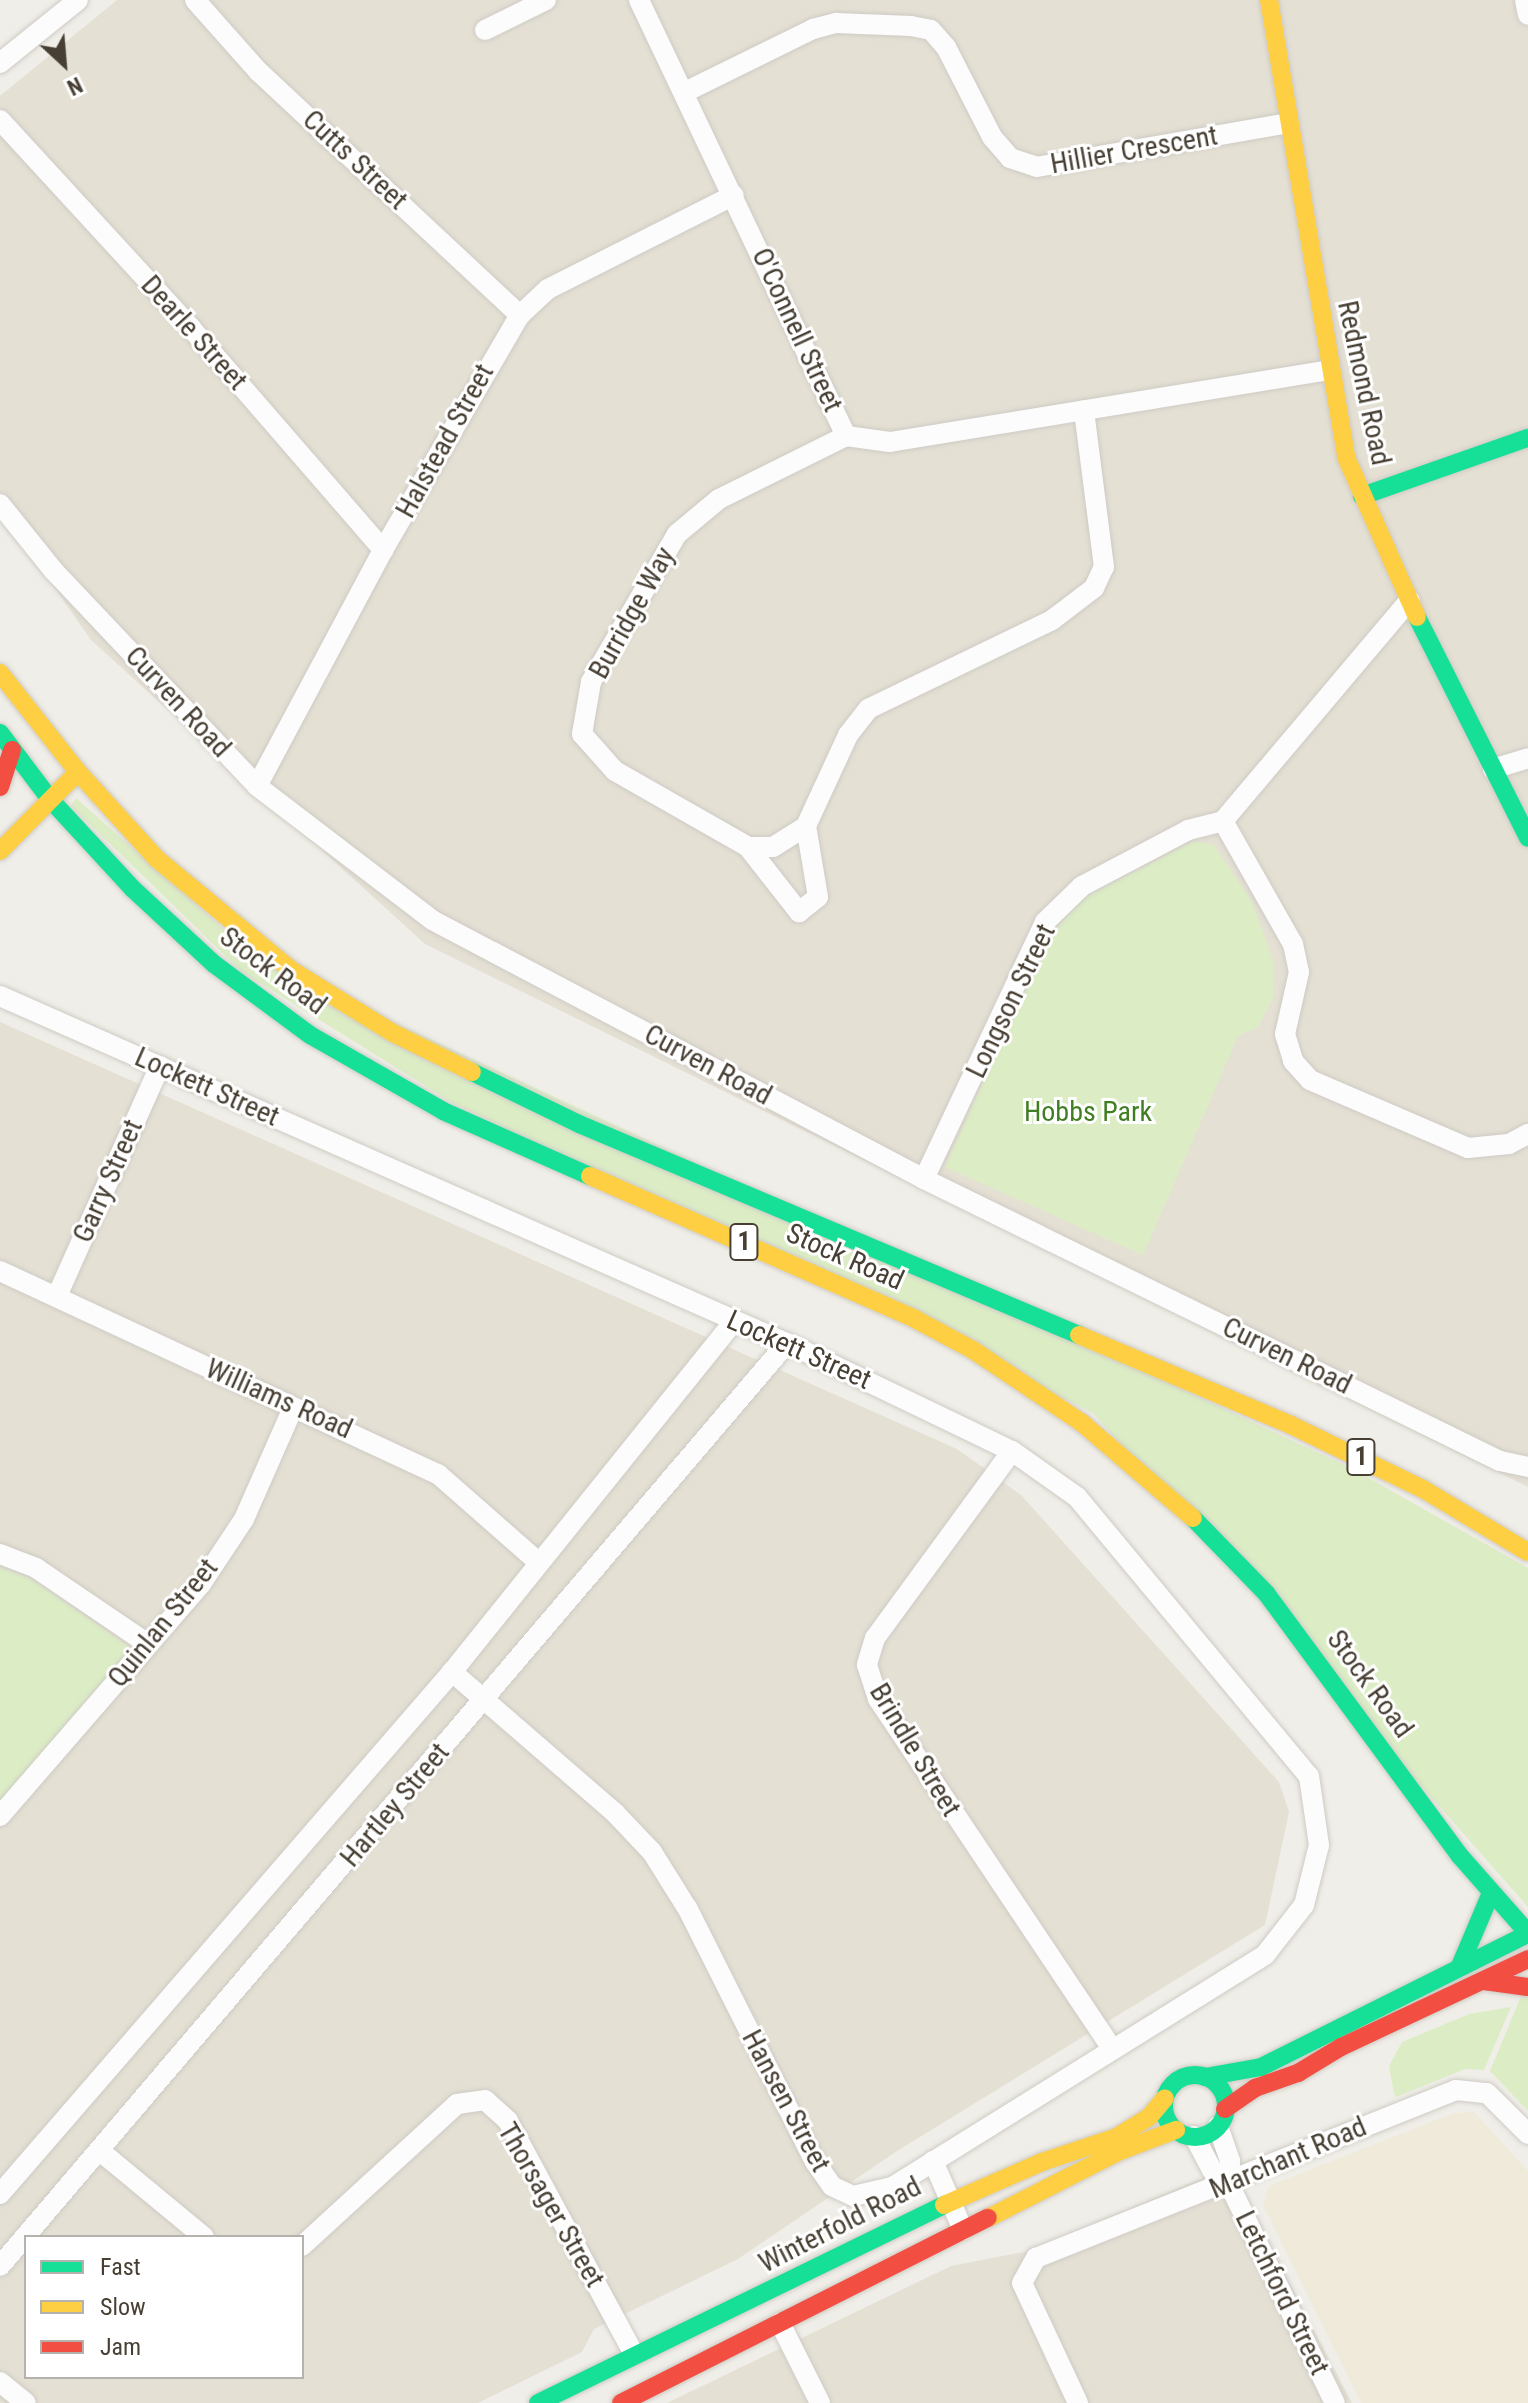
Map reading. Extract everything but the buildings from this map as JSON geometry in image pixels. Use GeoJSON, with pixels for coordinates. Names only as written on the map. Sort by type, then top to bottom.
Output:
{"type":"FeatureCollection","features":[{"type":"Feature","properties":{"kind":"main road","name":"Redmond Road"},"geometry":{"type":"LineString","coordinates":[[1269,0],[1328,370],[1346,457],[1410,600],[1528,838]]}},
{"type":"Feature","properties":{"kind":"main road"},"geometry":{"type":"LineString","coordinates":[[1362,496],[1528,438]]}},
{"type":"Feature","properties":{"kind":"main road","name":"Stock Road"},"geometry":{"type":"LineString","coordinates":[[0,673],[65,757],[157,859],[247,937],[339,1002],[449,1064],[579,1124],[1291,1425],[1423,1489],[1528,1552]]}},
{"type":"Feature","properties":{"kind":"main road","name":"Stock Road"},"geometry":{"type":"LineString","coordinates":[[0,733],[43,790],[133,889],[214,964],[351,1060],[493,1134],[915,1319],[973,1350],[1082,1423],[1180,1505],[1266,1593],[1491,1893],[1528,1934]]}},
{"type":"Feature","properties":{"kind":"main road"},"geometry":{"type":"LineString","coordinates":[[0,787],[12,750]]}},
{"type":"Feature","properties":{"kind":"main road"},"geometry":{"type":"LineString","coordinates":[[0,851],[65,757]]}},
{"type":"Feature","properties":{"kind":"main road"},"geometry":{"type":"LineString","coordinates":[[10,812],[78,772]]}},
{"type":"Feature","properties":{"kind":"main road"},"geometry":{"type":"LineString","coordinates":[[1460,1966],[1491,1893]]}},
{"type":"Feature","properties":{"kind":"main road"},"geometry":{"type":"LineString","coordinates":[[1185,2133],[1166,2116],[1165,2098],[1181,2078],[1261,2067],[1528,1934]]}},
{"type":"Feature","properties":{"kind":"main road"},"geometry":{"type":"LineString","coordinates":[[621,2403],[1120,2151],[1185,2133],[1222,2118],[1255,2088],[1298,2073],[1341,2047],[1528,1959]]}},
{"type":"Feature","properties":{"kind":"main road"},"geometry":{"type":"LineString","coordinates":[[1484,1981],[1528,1987]]}},
{"type":"Feature","properties":{"kind":"main road"},"geometry":{"type":"LineString","coordinates":[[1205,2077],[1219,2086],[1222,2118]]}},
{"type":"Feature","properties":{"kind":"main road","name":"Winterfold Road"},"geometry":{"type":"LineString","coordinates":[[538,2403],[950,2201],[1117,2137],[1150,2116],[1165,2098]]}},
{"type":"Feature","properties":{"kind":"street"},"geometry":{"type":"LineString","coordinates":[[0,63],[78,0]]}},
{"type":"Feature","properties":{"kind":"street","name":"Cutts Street"},"geometry":{"type":"LineString","coordinates":[[195,0],[259,72],[520,315]]}},
{"type":"Feature","properties":{"kind":"street"},"geometry":{"type":"LineString","coordinates":[[485,30],[546,0]]}},
{"type":"Feature","properties":{"kind":"street","name":"O'Connell Street"},"geometry":{"type":"LineString","coordinates":[[639,0],[846,436],[890,442],[1328,370]]}},
{"type":"Feature","properties":{"kind":"street"},"geometry":{"type":"LineString","coordinates":[[1525,0],[1528,15]]}},
{"type":"Feature","properties":{"kind":"street","name":"Hillier Crescent"},"geometry":{"type":"LineString","coordinates":[[685,92],[813,29],[836,23],[911,26],[931,30],[946,47],[992,137],[1010,158],[1037,167],[1288,123]]}},
{"type":"Feature","properties":{"kind":"street","name":"Dearle Street"},"geometry":{"type":"LineString","coordinates":[[0,120],[191,328],[383,550]]}},
{"type":"Feature","properties":{"kind":"street","name":"Halstead Street"},"geometry":{"type":"LineString","coordinates":[[257,786],[383,550],[520,315],[548,289],[734,195]]}},
{"type":"Feature","properties":{"kind":"street"},"geometry":{"type":"LineString","coordinates":[[748,847],[773,847],[806,826],[848,735],[868,709],[1052,620],[1094,588],[1104,567],[1084,410]]}},
{"type":"Feature","properties":{"kind":"street","name":"Burridge Way"},"geometry":{"type":"LineString","coordinates":[[806,826],[818,897],[799,912],[748,847],[615,771],[582,734],[591,682],[677,534],[719,499],[846,436]]}},
{"type":"Feature","properties":{"kind":"street","name":"Curven Road"},"geometry":{"type":"LineString","coordinates":[[0,504],[53,570],[257,786],[432,920],[924,1179],[1500,1461],[1528,1467]]}},
{"type":"Feature","properties":{"kind":"street"},"geometry":{"type":"LineString","coordinates":[[1410,600],[1223,821],[1293,944],[1299,972],[1285,1034],[1293,1061],[1310,1080],[1468,1148],[1509,1144],[1528,1134]]}},
{"type":"Feature","properties":{"kind":"street"},"geometry":{"type":"LineString","coordinates":[[1493,769],[1528,758]]}},
{"type":"Feature","properties":{"kind":"street","name":"Longson Street"},"geometry":{"type":"LineString","coordinates":[[924,1179],[1045,922],[1082,886],[1188,830],[1223,821]]}},
{"type":"Feature","properties":{"kind":"street","name":"Lockett Street"},"geometry":{"type":"LineString","coordinates":[[0,996],[972,1427],[1077,1497],[1309,1776],[1319,1845],[1304,1905],[1265,1955]]}},
{"type":"Feature","properties":{"kind":"street","name":"Garry Street"},"geometry":{"type":"LineString","coordinates":[[57,1296],[160,1066]]}},
{"type":"Feature","properties":{"kind":"street","name":"Williams Road"},"geometry":{"type":"LineString","coordinates":[[0,1271],[293,1408],[377,1441],[438,1474],[537,1561]]}},
{"type":"Feature","properties":{"kind":"street","name":"Hartley Street"},"geometry":{"type":"LineString","coordinates":[[0,2194],[452,1672],[537,1561],[734,1321]]}},
{"type":"Feature","properties":{"kind":"street","name":"Hartley Street"},"geometry":{"type":"LineString","coordinates":[[27,2235],[787,1343]]}},
{"type":"Feature","properties":{"kind":"street","name":"Quinlan Street"},"geometry":{"type":"LineString","coordinates":[[0,1816],[201,1584],[244,1519],[293,1408]]}},
{"type":"Feature","properties":{"kind":"street","name":"Brindle Street"},"geometry":{"type":"LineString","coordinates":[[1012,1451],[875,1638],[867,1665],[878,1699],[1112,2048]]}},
{"type":"Feature","properties":{"kind":"street"},"geometry":{"type":"LineString","coordinates":[[0,1554],[36,1568],[148,1644]]}},
{"type":"Feature","properties":{"kind":"street","name":"Hansen Street"},"geometry":{"type":"LineString","coordinates":[[452,1672],[633,1829],[658,1860],[832,2186],[866,2197],[933,2161],[1265,1955]]}},
{"type":"Feature","properties":{"kind":"street","name":"Marchant Road"},"geometry":{"type":"LineString","coordinates":[[1078,2403],[1022,2283],[1036,2258],[1229,2184],[1456,2090],[1487,2093],[1528,2134]]}},
{"type":"Feature","properties":{"kind":"street","name":"Thorsager Street"},"geometry":{"type":"LineString","coordinates":[[304,2244],[457,2104],[485,2100],[508,2121],[634,2354]]}},
{"type":"Feature","properties":{"kind":"street","name":"Letchford Street"},"geometry":{"type":"LineString","coordinates":[[1222,2118],[1230,2161],[1229,2184]]}},
{"type":"Feature","properties":{"kind":"street","name":"Letchford Street"},"geometry":{"type":"LineString","coordinates":[[1185,2133],[1212,2170],[1229,2184],[1335,2403]]}},
{"type":"Feature","properties":{"kind":"street"},"geometry":{"type":"LineString","coordinates":[[100,2151],[202,2235]]}},
{"type":"Feature","properties":{"kind":"street"},"geometry":{"type":"LineString","coordinates":[[933,2161],[963,2230]]}},
{"type":"Feature","properties":{"kind":"street","name":"Hartley Street"},"geometry":{"type":"LineString","coordinates":[[0,2266],[24,2238]]}},
{"type":"Feature","properties":{"kind":"street"},"geometry":{"type":"LineString","coordinates":[[780,2323],[820,2403]]}},
{"type":"Feature","properties":{"kind":"street"},"geometry":{"type":"LineString","coordinates":[[0,2382],[26,2403]]}},
{"type":"Feature","properties":{"kind":"shaded area"},"geometry":{"type":"Polygon","coordinates":[[[117,0],[1528,0],[1528,1487],[425,944],[91,640],[0,509],[0,96],[117,0]]]}},
{"type":"Feature","properties":{"kind":"shaded area"},"geometry":{"type":"Polygon","coordinates":[[[0,1022],[957,1449],[1021,1495],[1279,1782],[1289,1812],[1265,1925],[897,2151],[738,2259],[594,2329],[582,2352],[478,2403],[0,2403],[0,1022]]]}},
{"type":"Feature","properties":{"kind":"shaded area"},"geometry":{"type":"Polygon","coordinates":[[[1474,2112],[1528,2171],[1528,2403],[1361,2403],[1263,2205],[1269,2186],[1454,2113],[1474,2112]]]}},
{"type":"Feature","properties":{"kind":"shaded area"},"geometry":{"type":"Polygon","coordinates":[[[1229,2167],[1352,2403],[667,2403],[951,2266],[1029,2251],[1229,2167]]]}},
{"type":"Feature","properties":{"kind":"green space"},"geometry":{"type":"Polygon","coordinates":[[[76,798],[256,958],[1351,1468],[1528,1568],[1528,1907],[1093,1413],[451,1102],[241,971],[71,806],[76,798]]]}},
{"type":"Feature","properties":{"kind":"green space","name":"Hobbs Park"},"geometry":{"type":"Polygon","coordinates":[[[1191,842],[1213,844],[1252,902],[1274,963],[1273,998],[1258,1027],[1238,1036],[1143,1255],[945,1167],[1046,940],[1083,898],[1191,842]]]}},
{"type":"Feature","properties":{"kind":"green space"},"geometry":{"type":"Polygon","coordinates":[[[0,1568],[30,1578],[128,1646],[125,1663],[0,1803],[0,1568]]]}},
{"type":"Feature","properties":{"kind":"green space"},"geometry":{"type":"Polygon","coordinates":[[[1522,1994],[1528,1995],[1528,2111],[1490,2071],[1522,1994]]]}},
{"type":"Feature","properties":{"kind":"green space"},"geometry":{"type":"Polygon","coordinates":[[[1511,2007],[1484,2070],[1465,2069],[1396,2097],[1389,2066],[1402,2042],[1469,2014],[1511,2007]]]}},
{"type":"Feature","properties":{"kind":"traffic: fast"},"geometry":{"type":"LineString","coordinates":[[1362,496],[1528,438]]}},
{"type":"Feature","properties":{"kind":"traffic: fast"},"geometry":{"type":"LineString","coordinates":[[1417,617],[1528,838]]}},
{"type":"Feature","properties":{"kind":"traffic: fast"},"geometry":{"type":"LineString","coordinates":[[0,733],[49,798],[133,889],[214,964],[310,1035],[443,1111],[590,1176]]}},
{"type":"Feature","properties":{"kind":"traffic: fast"},"geometry":{"type":"LineString","coordinates":[[472,1072],[579,1124],[1079,1335]]}},
{"type":"Feature","properties":{"kind":"traffic: fast"},"geometry":{"type":"LineString","coordinates":[[1193,1518],[1266,1593],[1460,1856],[1528,1933]]}},
{"type":"Feature","properties":{"kind":"traffic: fast"},"geometry":{"type":"LineString","coordinates":[[1460,1966],[1491,1893]]}},
{"type":"Feature","properties":{"kind":"traffic: fast"},"geometry":{"type":"LineString","coordinates":[[1205,2077],[1261,2067],[1528,1934]]}},
{"type":"Feature","properties":{"kind":"traffic: fast"},"geometry":{"type":"LineString","coordinates":[[1195,2075],[1217,2084],[1226,2106],[1217,2128],[1195,2137],[1173,2128],[1164,2106],[1173,2084],[1195,2075]]}},
{"type":"Feature","properties":{"kind":"traffic: fast"},"geometry":{"type":"LineString","coordinates":[[538,2403],[944,2205]]}},
{"type":"Feature","properties":{"kind":"traffic: slow"},"geometry":{"type":"LineString","coordinates":[[1269,0],[1346,457],[1417,617]]}},
{"type":"Feature","properties":{"kind":"traffic: slow"},"geometry":{"type":"LineString","coordinates":[[0,673],[78,772],[157,859],[291,970],[393,1033],[472,1072]]}},
{"type":"Feature","properties":{"kind":"traffic: slow"},"geometry":{"type":"LineString","coordinates":[[0,851],[78,772]]}},
{"type":"Feature","properties":{"kind":"traffic: slow"},"geometry":{"type":"LineString","coordinates":[[590,1176],[915,1319],[973,1350],[1082,1423],[1193,1518]]}},
{"type":"Feature","properties":{"kind":"traffic: slow"},"geometry":{"type":"LineString","coordinates":[[1079,1335],[1291,1425],[1423,1489],[1528,1552]]}},
{"type":"Feature","properties":{"kind":"traffic: slow"},"geometry":{"type":"LineString","coordinates":[[944,2205],[1042,2162],[1117,2137],[1150,2116],[1165,2098]]}},
{"type":"Feature","properties":{"kind":"traffic: slow"},"geometry":{"type":"LineString","coordinates":[[988,2218],[1120,2151],[1176,2130]]}},
{"type":"Feature","properties":{"kind":"traffic: jam"},"geometry":{"type":"LineString","coordinates":[[0,787],[12,750]]}},
{"type":"Feature","properties":{"kind":"traffic: jam"},"geometry":{"type":"LineString","coordinates":[[1225,2109],[1255,2088],[1298,2073],[1341,2047],[1528,1959]]}},
{"type":"Feature","properties":{"kind":"traffic: jam"},"geometry":{"type":"LineString","coordinates":[[1484,1981],[1528,1987]]}},
{"type":"Feature","properties":{"kind":"traffic: jam"},"geometry":{"type":"LineString","coordinates":[[621,2403],[988,2218]]}}]}
